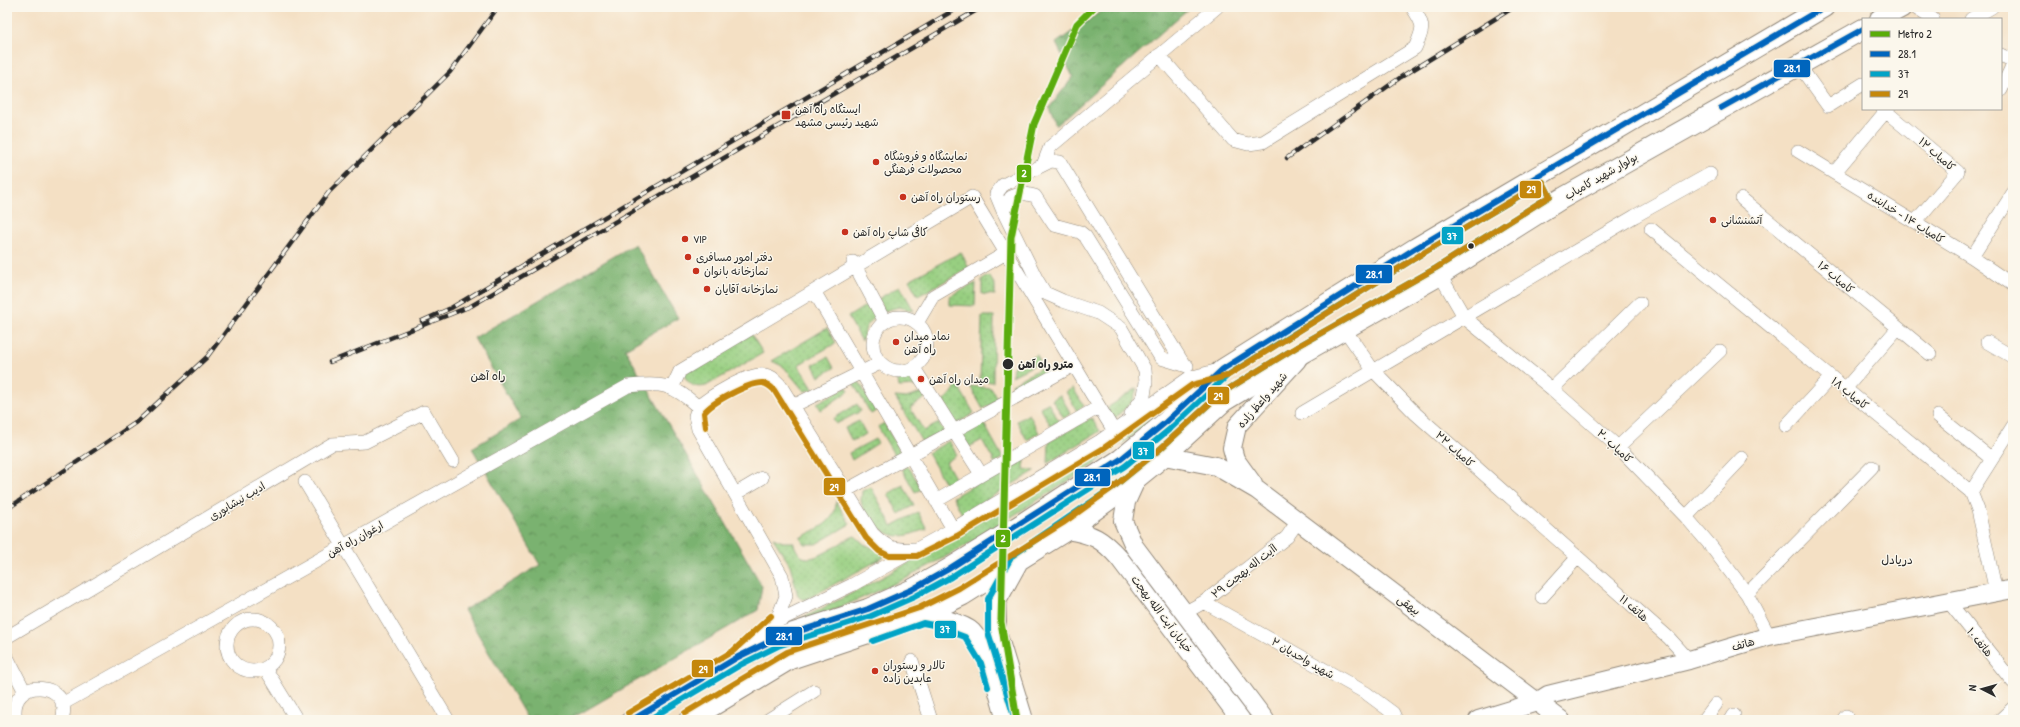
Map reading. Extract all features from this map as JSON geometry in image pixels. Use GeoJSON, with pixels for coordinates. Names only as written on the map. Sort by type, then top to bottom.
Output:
{"type":"FeatureCollection","features":[{"type":"Feature","properties":{"kind":"main road"},"geometry":{"type":"LineString","coordinates":[[632,720],[738,657],[776,639],[868,609],[911,590],[947,570],[1120,459],[1166,422],[1223,369],[1416,248],[1824,7]]}},
{"type":"Feature","properties":{"kind":"main road"},"geometry":{"type":"LineString","coordinates":[[1882,18],[1902,7]]}},
{"type":"Feature","properties":{"kind":"main road","name":"بولوار شهید کامیاب"},"geometry":{"type":"LineString","coordinates":[[689,720],[790,660],[922,615],[963,595],[1067,530],[1137,478],[1164,456],[1224,401],[1304,352],[1440,276],[1561,199],[1798,64],[1862,30]]}},
{"type":"Feature","properties":{"kind":"main road"},"geometry":{"type":"LineString","coordinates":[[1546,171],[1561,199]]}},
{"type":"Feature","properties":{"kind":"main road"},"geometry":{"type":"LineString","coordinates":[[1018,562],[996,601],[996,632],[1023,720]]}},
{"type":"Feature","properties":{"kind":"main road"},"geometry":{"type":"LineString","coordinates":[[922,615],[935,617],[970,631],[988,660],[1007,720]]}},
{"type":"Feature","properties":{"kind":"main road"},"geometry":{"type":"LineString","coordinates":[[978,643],[980,635],[984,632],[992,630],[996,632]]}},
{"type":"Feature","properties":{"kind":"street"},"geometry":{"type":"LineString","coordinates":[[1043,164],[1050,147],[1217,7]]}},
{"type":"Feature","properties":{"kind":"street"},"geometry":{"type":"LineString","coordinates":[[1159,55],[1233,140],[1248,144],[1263,142],[1415,48],[1422,32],[1422,22],[1412,7]]}},
{"type":"Feature","properties":{"kind":"street"},"geometry":{"type":"LineString","coordinates":[[1914,7],[1931,18]]}},
{"type":"Feature","properties":{"kind":"street"},"geometry":{"type":"LineString","coordinates":[[1973,18],[1992,7]]}},
{"type":"Feature","properties":{"kind":"street"},"geometry":{"type":"LineString","coordinates":[[2002,56],[2013,61]]}},
{"type":"Feature","properties":{"kind":"street"},"geometry":{"type":"LineString","coordinates":[[1798,64],[1828,106],[1862,85]]}},
{"type":"Feature","properties":{"kind":"street"},"geometry":{"type":"LineString","coordinates":[[2002,88],[2013,64]]}},
{"type":"Feature","properties":{"kind":"street"},"geometry":{"type":"LineString","coordinates":[[1835,172],[1885,110]]}},
{"type":"Feature","properties":{"kind":"street","name":"کامیاب ۱۲"},"geometry":{"type":"LineString","coordinates":[[1885,110],[1958,172],[1915,222]]}},
{"type":"Feature","properties":{"kind":"street","name":"کامیاب ۱۴ - خدابنده"},"geometry":{"type":"LineString","coordinates":[[1798,151],[1835,172],[1972,257],[2013,285]]}},
{"type":"Feature","properties":{"kind":"street"},"geometry":{"type":"LineString","coordinates":[[1119,428],[1144,396],[1146,382],[1145,370],[1121,328],[1098,313],[1045,293],[1037,280],[997,199],[996,194],[1003,185],[1051,160],[1060,162],[1065,167],[1184,365]]}},
{"type":"Feature","properties":{"kind":"street"},"geometry":{"type":"LineString","coordinates":[[1302,413],[1373,370],[1465,318],[1635,216],[1710,174]]}},
{"type":"Feature","properties":{"kind":"street"},"geometry":{"type":"LineString","coordinates":[[1003,211],[1010,197],[1016,194],[1029,193],[1035,196],[1054,225],[1080,232],[1085,236],[1161,358],[1184,365],[1223,369]]}},
{"type":"Feature","properties":{"kind":"street"},"geometry":{"type":"LineString","coordinates":[[1972,257],[2013,193]]}},
{"type":"Feature","properties":{"kind":"street"},"geometry":{"type":"LineString","coordinates":[[698,407],[682,393],[672,388],[680,371],[814,291],[854,265],[972,197],[1099,407],[1119,428]]}},
{"type":"Feature","properties":{"kind":"street","name":"کامیاب ۱۶"},"geometry":{"type":"LineString","coordinates":[[1742,199],[1930,354]]}},
{"type":"Feature","properties":{"kind":"street","name":"کامیاب ۱۸"},"geometry":{"type":"LineString","coordinates":[[1651,229],[1971,492],[2004,590]]}},
{"type":"Feature","properties":{"kind":"street"},"geometry":{"type":"LineString","coordinates":[[917,323],[933,296],[1006,253]]}},
{"type":"Feature","properties":{"kind":"street"},"geometry":{"type":"LineString","coordinates":[[854,265],[885,322]]}},
{"type":"Feature","properties":{"kind":"street","name":"کامیاب ۲۰"},"geometry":{"type":"LineString","coordinates":[[1440,276],[1465,318],[1552,389],[1618,447],[1686,518],[1711,546],[1747,594],[1769,636]]}},
{"type":"Feature","properties":{"kind":"street"},"geometry":{"type":"LineString","coordinates":[[814,291],[953,529]]}},
{"type":"Feature","properties":{"kind":"street"},"geometry":{"type":"LineString","coordinates":[[1552,389],[1640,303]]}},
{"type":"Feature","properties":{"kind":"street"},"geometry":{"type":"LineString","coordinates":[[901,317],[917,323],[925,334],[927,346],[923,358],[914,368],[906,371],[896,371],[888,369],[880,363],[875,355],[873,346],[874,337],[878,328],[885,322],[901,317]]}},
{"type":"Feature","properties":{"kind":"street"},"geometry":{"type":"LineString","coordinates":[[1845,389],[1898,328]]}},
{"type":"Feature","properties":{"kind":"street","name":"کامیاب ۲۲"},"geometry":{"type":"LineString","coordinates":[[1345,330],[1373,370],[1416,414],[1577,558]]}},
{"type":"Feature","properties":{"kind":"street"},"geometry":{"type":"LineString","coordinates":[[1986,342],[2013,357]]}},
{"type":"Feature","properties":{"kind":"street"},"geometry":{"type":"LineString","coordinates":[[1618,447],[1720,351]]}},
{"type":"Feature","properties":{"kind":"street","name":"شهید واعظ زاده"},"geometry":{"type":"LineString","coordinates":[[1257,490],[1235,459],[1232,448],[1236,426],[1304,352]]}},
{"type":"Feature","properties":{"kind":"street"},"geometry":{"type":"LineString","coordinates":[[793,406],[880,363]]}},
{"type":"Feature","properties":{"kind":"street"},"geometry":{"type":"LineString","coordinates":[[845,491],[1074,365]]}},
{"type":"Feature","properties":{"kind":"street"},"geometry":{"type":"LineString","coordinates":[[914,368],[980,474]]}},
{"type":"Feature","properties":{"kind":"street"},"geometry":{"type":"LineString","coordinates":[[738,657],[776,622],[852,585],[914,549],[953,529],[1119,428],[1189,378],[1223,369]]}},
{"type":"Feature","properties":{"kind":"street"},"geometry":{"type":"LineString","coordinates":[[776,622],[786,596],[782,576],[698,429],[695,416],[698,407],[706,399],[750,377],[763,375],[773,378],[793,406],[865,523],[884,545],[896,549],[914,549]]}},
{"type":"Feature","properties":{"kind":"street"},"geometry":{"type":"LineString","coordinates":[[1786,426],[1831,378]]}},
{"type":"Feature","properties":{"kind":"street","name":"ارغوان راه آهن"},"geometry":{"type":"LineString","coordinates":[[62,704],[628,386],[651,384],[666,385],[672,388]]}},
{"type":"Feature","properties":{"kind":"street"},"geometry":{"type":"LineString","coordinates":[[936,501],[980,474],[1099,407]]}},
{"type":"Feature","properties":{"kind":"street","name":"ادیب نیشابوری"},"geometry":{"type":"LineString","coordinates":[[7,637],[332,444],[365,442],[424,412],[453,461]]}},
{"type":"Feature","properties":{"kind":"street"},"geometry":{"type":"LineString","coordinates":[[1938,416],[1992,459]]}},
{"type":"Feature","properties":{"kind":"street"},"geometry":{"type":"LineString","coordinates":[[1971,492],[1992,459],[2011,434]]}},
{"type":"Feature","properties":{"kind":"street"},"geometry":{"type":"LineString","coordinates":[[1164,456],[1216,466],[1257,490]]}},
{"type":"Feature","properties":{"kind":"street"},"geometry":{"type":"LineString","coordinates":[[1686,518],[1742,458]]}},
{"type":"Feature","properties":{"kind":"street"},"geometry":{"type":"LineString","coordinates":[[1747,594],[1872,466]]}},
{"type":"Feature","properties":{"kind":"street"},"geometry":{"type":"LineString","coordinates":[[735,494],[762,478]]}},
{"type":"Feature","properties":{"kind":"street","name":"خیابان آیت الله بهجت"},"geometry":{"type":"LineString","coordinates":[[1137,478],[1126,502],[1123,521],[1134,546],[1265,720]]}},
{"type":"Feature","properties":{"kind":"street"},"geometry":{"type":"LineString","coordinates":[[305,482],[448,720]]}},
{"type":"Feature","properties":{"kind":"street","name":"بیهقی"},"geometry":{"type":"LineString","coordinates":[[1257,490],[1561,720]]}},
{"type":"Feature","properties":{"kind":"street","name":"اآیت اله بهجت ۲۹"},"geometry":{"type":"LineString","coordinates":[[1184,613],[1204,602],[1287,537],[1298,521]]}},
{"type":"Feature","properties":{"kind":"street","name":"خیابان آیت الله بهجت"},"geometry":{"type":"LineString","coordinates":[[1067,530],[1084,532],[1104,542],[1119,558],[1241,720]]}},
{"type":"Feature","properties":{"kind":"street"},"geometry":{"type":"LineString","coordinates":[[1542,597],[1577,558]]}},
{"type":"Feature","properties":{"kind":"street","name":"هاتف ۱۱"},"geometry":{"type":"LineString","coordinates":[[1577,558],[1669,638],[1689,660]]}},
{"type":"Feature","properties":{"kind":"street","name":"هاتف"},"geometry":{"type":"LineString","coordinates":[[1478,720],[1537,702],[1548,695],[1689,660],[1769,636],[2004,590]]}},
{"type":"Feature","properties":{"kind":"street","name":"هاتف ۱۰"},"geometry":{"type":"LineString","coordinates":[[1948,601],[2013,682]]}},
{"type":"Feature","properties":{"kind":"street","name":"شهید واحدیان ۲"},"geometry":{"type":"LineString","coordinates":[[1204,602],[1366,693],[1393,713],[1396,720]]}},
{"type":"Feature","properties":{"kind":"street"},"geometry":{"type":"LineString","coordinates":[[232,608],[240,623]]}},
{"type":"Feature","properties":{"kind":"street"},"geometry":{"type":"LineString","coordinates":[[253,619],[260,620],[266,623],[275,633],[278,639],[278,652],[271,664],[266,668],[253,671],[246,670],[234,664],[230,658],[228,652],[228,638],[235,627],[240,623],[253,619]]}},
{"type":"Feature","properties":{"kind":"street"},"geometry":{"type":"LineString","coordinates":[[7,657],[25,692]]}},
{"type":"Feature","properties":{"kind":"street"},"geometry":{"type":"LineString","coordinates":[[912,661],[930,720]]}},
{"type":"Feature","properties":{"kind":"street"},"geometry":{"type":"LineString","coordinates":[[266,668],[297,720]]}},
{"type":"Feature","properties":{"kind":"street"},"geometry":{"type":"LineString","coordinates":[[16,720],[14,714],[17,701],[25,692],[37,687],[50,690],[55,693],[64,710],[62,720]]}},
{"type":"Feature","properties":{"kind":"street"},"geometry":{"type":"LineString","coordinates":[[768,720],[814,691]]}},
{"type":"Feature","properties":{"kind":"street"},"geometry":{"type":"LineString","coordinates":[[1704,720],[1716,704]]}},
{"type":"Feature","properties":{"kind":"street"},"geometry":{"type":"LineString","coordinates":[[2000,720],[2013,708]]}},
{"type":"Feature","properties":{"kind":"green space"},"geometry":{"type":"Polygon","coordinates":[[[1107,7],[1190,7],[1056,126],[1049,108],[1073,77],[1056,43],[1107,7]]]}},
{"type":"Feature","properties":{"kind":"green space"},"geometry":{"type":"Polygon","coordinates":[[[635,244],[678,318],[625,349],[762,586],[758,610],[569,720],[528,720],[464,610],[540,565],[472,448],[521,419],[474,338],[635,244]]]}},
{"type":"Feature","properties":{"kind":"green space"},"geometry":{"type":"Polygon","coordinates":[[[961,252],[969,268],[918,296],[909,280],[961,252]]]}},
{"type":"Feature","properties":{"kind":"green space"},"geometry":{"type":"Polygon","coordinates":[[[989,276],[995,285],[995,295],[982,294],[982,279],[989,276]]]}},
{"type":"Feature","properties":{"kind":"green space"},"geometry":{"type":"Polygon","coordinates":[[[976,283],[975,306],[950,305],[950,296],[976,283]]]}},
{"type":"Feature","properties":{"kind":"green space"},"geometry":{"type":"Polygon","coordinates":[[[900,286],[914,311],[899,307],[884,311],[878,299],[900,286]]]}},
{"type":"Feature","properties":{"kind":"green space"},"geometry":{"type":"Polygon","coordinates":[[[870,303],[876,315],[866,327],[862,341],[848,317],[870,303]]]}},
{"type":"Feature","properties":{"kind":"green space"},"geometry":{"type":"Polygon","coordinates":[[[982,316],[994,316],[993,382],[980,381],[982,316]]]}},
{"type":"Feature","properties":{"kind":"green space"},"geometry":{"type":"Polygon","coordinates":[[[827,328],[836,343],[798,365],[814,390],[804,391],[784,367],[772,361],[827,328]]]}},
{"type":"Feature","properties":{"kind":"green space"},"geometry":{"type":"Polygon","coordinates":[[[751,334],[763,353],[706,386],[698,387],[689,383],[683,373],[751,334]]]}},
{"type":"Feature","properties":{"kind":"green space"},"geometry":{"type":"Polygon","coordinates":[[[1037,355],[1040,362],[1012,376],[1013,367],[1037,355]]]}},
{"type":"Feature","properties":{"kind":"green space"},"geometry":{"type":"Polygon","coordinates":[[[828,357],[834,368],[819,377],[813,365],[828,357]]]}},
{"type":"Feature","properties":{"kind":"green space"},"geometry":{"type":"Polygon","coordinates":[[[1043,367],[1047,373],[1015,390],[1012,384],[1043,367]]]}},
{"type":"Feature","properties":{"kind":"green space"},"geometry":{"type":"Polygon","coordinates":[[[911,373],[918,386],[899,387],[897,375],[911,373]]]}},
{"type":"Feature","properties":{"kind":"green space"},"geometry":{"type":"Polygon","coordinates":[[[858,380],[876,411],[871,414],[853,383],[858,380]]]}},
{"type":"Feature","properties":{"kind":"green space"},"geometry":{"type":"Polygon","coordinates":[[[957,384],[974,413],[956,424],[943,401],[953,392],[957,384]]]}},
{"type":"Feature","properties":{"kind":"green space"},"geometry":{"type":"Polygon","coordinates":[[[970,386],[991,388],[998,400],[983,409],[970,386]]]}},
{"type":"Feature","properties":{"kind":"green space"},"geometry":{"type":"Polygon","coordinates":[[[1186,386],[1150,423],[1089,468],[965,546],[905,579],[839,608],[774,632],[867,586],[989,516],[1186,386]]]}},
{"type":"Feature","properties":{"kind":"green space"},"geometry":{"type":"Polygon","coordinates":[[[847,387],[849,391],[821,410],[817,403],[847,387]]]}},
{"type":"Feature","properties":{"kind":"green space"},"geometry":{"type":"Polygon","coordinates":[[[1073,388],[1084,406],[1077,411],[1066,392],[1073,388]]]}},
{"type":"Feature","properties":{"kind":"green space"},"geometry":{"type":"Polygon","coordinates":[[[1137,388],[1132,402],[1114,419],[1107,408],[1137,388]]]}},
{"type":"Feature","properties":{"kind":"green space"},"geometry":{"type":"Polygon","coordinates":[[[922,393],[925,398],[910,408],[924,431],[939,423],[944,431],[922,442],[895,397],[906,398],[922,393]]]}},
{"type":"Feature","properties":{"kind":"green space"},"geometry":{"type":"Polygon","coordinates":[[[1060,395],[1071,414],[1064,418],[1052,400],[1060,395]]]}},
{"type":"Feature","properties":{"kind":"green space"},"geometry":{"type":"Polygon","coordinates":[[[1048,403],[1059,421],[1051,426],[1040,407],[1048,403]]]}},
{"type":"Feature","properties":{"kind":"green space"},"geometry":{"type":"Polygon","coordinates":[[[857,404],[861,411],[836,424],[833,419],[857,404]]]}},
{"type":"Feature","properties":{"kind":"green space"},"geometry":{"type":"Polygon","coordinates":[[[1029,414],[1039,433],[1027,440],[1017,421],[1029,414]]]}},
{"type":"Feature","properties":{"kind":"green space"},"geometry":{"type":"Polygon","coordinates":[[[1091,418],[1100,431],[1048,463],[1049,442],[1091,418]]]}},
{"type":"Feature","properties":{"kind":"green space"},"geometry":{"type":"Polygon","coordinates":[[[859,421],[866,434],[852,441],[845,428],[859,421]]]}},
{"type":"Feature","properties":{"kind":"green space"},"geometry":{"type":"Polygon","coordinates":[[[983,422],[1003,458],[995,463],[982,440],[969,447],[962,434],[983,422]]]}},
{"type":"Feature","properties":{"kind":"green space"},"geometry":{"type":"Polygon","coordinates":[[[884,423],[902,454],[896,458],[878,427],[884,423]]]}},
{"type":"Feature","properties":{"kind":"green space"},"geometry":{"type":"Polygon","coordinates":[[[875,439],[878,443],[852,460],[849,453],[875,439]]]}},
{"type":"Feature","properties":{"kind":"green space"},"geometry":{"type":"Polygon","coordinates":[[[949,441],[957,455],[946,462],[959,485],[949,491],[928,453],[949,441]]]}},
{"type":"Feature","properties":{"kind":"green space"},"geometry":{"type":"Polygon","coordinates":[[[1025,455],[1024,469],[1035,471],[962,514],[953,497],[1025,455]]]}},
{"type":"Feature","properties":{"kind":"green space"},"geometry":{"type":"Polygon","coordinates":[[[908,466],[922,489],[915,492],[902,469],[908,466]]]}},
{"type":"Feature","properties":{"kind":"green space"},"geometry":{"type":"Polygon","coordinates":[[[903,485],[914,505],[899,514],[888,494],[903,485]]]}},
{"type":"Feature","properties":{"kind":"green space"},"geometry":{"type":"Polygon","coordinates":[[[871,487],[892,526],[918,512],[927,529],[900,536],[888,533],[881,529],[865,512],[862,506],[862,491],[871,487]]]}},
{"type":"Feature","properties":{"kind":"green space"},"geometry":{"type":"Polygon","coordinates":[[[836,501],[850,524],[816,544],[804,544],[800,538],[819,528],[829,520],[833,515],[836,501]]]}},
{"type":"Feature","properties":{"kind":"green space"},"geometry":{"type":"Polygon","coordinates":[[[855,536],[864,544],[882,552],[884,557],[807,599],[801,599],[798,596],[790,565],[773,538],[783,542],[793,542],[800,555],[809,558],[822,554],[855,536]]]}},
{"type":"Feature","properties":{"kind":"railway"},"geometry":{"type":"LineString","coordinates":[[7,509],[138,421],[207,357],[329,192],[450,72],[498,7]]}},
{"type":"Feature","properties":{"kind":"railway"},"geometry":{"type":"LineString","coordinates":[[422,321],[451,308],[959,7]]}},
{"type":"Feature","properties":{"kind":"railway"},"geometry":{"type":"LineString","coordinates":[[330,362],[471,306],[982,7]]}},
{"type":"Feature","properties":{"kind":"railway"},"geometry":{"type":"LineString","coordinates":[[1287,158],[1401,77],[1514,7]]}},
{"type":"Feature","properties":{"kind":"metro line","name":"2"},"geometry":{"type":"LineString","coordinates":[[1017,720],[1001,622],[1011,237],[1034,124],[1077,24],[1094,7]]}},
{"type":"Feature","properties":{"kind":"transit line","name":"28.1"},"geometry":{"type":"LineString","coordinates":[[632,720],[738,657],[775,639],[868,609],[911,590],[947,570],[1121,459],[1166,422],[1223,369],[1416,248],[1824,7]]}},
{"type":"Feature","properties":{"kind":"transit line","name":"28.1"},"geometry":{"type":"LineString","coordinates":[[1721,108],[1862,30]]}},
{"type":"Feature","properties":{"kind":"transit line","name":"37"},"geometry":{"type":"LineString","coordinates":[[648,720],[742,664],[778,646],[871,616],[914,597],[951,577],[1125,466],[1171,428],[1228,375],[1420,255],[1543,182],[1550,196],[1436,268],[1300,345],[1220,394],[1159,450],[1116,485],[1012,556],[988,599],[988,632],[1015,720]]}},
{"type":"Feature","properties":{"kind":"transit line","name":"29"},"geometry":{"type":"LineString","coordinates":[[685,713],[787,652],[919,608],[959,588],[1063,523],[1116,485],[1159,450],[1220,394],[1300,345],[1436,268],[1550,196],[1543,182],[1420,255],[1227,376],[1192,385],[1104,448],[957,536],[917,556],[889,556],[879,551],[866,538],[774,390],[768,385],[763,383],[749,386],[723,398],[704,413],[706,427]]}},
{"type":"Feature","properties":{"kind":"transit line","name":"29"},"geometry":{"type":"LineString","coordinates":[[628,713],[733,651],[771,616]]}},
{"type":"Feature","properties":{"kind":"transit line","name":"37"},"geometry":{"type":"LineString","coordinates":[[873,641],[923,623],[933,625],[965,637],[981,663],[988,687]]}},
{"type":"Feature","properties":{"kind":"place","name":"ایستگاه راه آهن شهید رئیسی مشهد"},"geometry":{"type":"Point","coordinates":[786,115]}},
{"type":"Feature","properties":{"kind":"place","name":"نمایشگاه و فروشگاه محصولات فرهنگی"},"geometry":{"type":"Point","coordinates":[876,162]}},
{"type":"Feature","properties":{"kind":"place","name":"رستوران راه آهن"},"geometry":{"type":"Point","coordinates":[903,197]}},
{"type":"Feature","properties":{"kind":"place","name":"آتشنشانی"},"geometry":{"type":"Point","coordinates":[1713,220]}},
{"type":"Feature","properties":{"kind":"place","name":"کافی شاپ راه آهن"},"geometry":{"type":"Point","coordinates":[845,232]}},
{"type":"Feature","properties":{"kind":"place","name":"VIP"},"geometry":{"type":"Point","coordinates":[685,239]}},
{"type":"Feature","properties":{"kind":"place","name":"دفتر امور مسافری"},"geometry":{"type":"Point","coordinates":[688,257]}},
{"type":"Feature","properties":{"kind":"place","name":"نمازخانه بانوان"},"geometry":{"type":"Point","coordinates":[696,271]}},
{"type":"Feature","properties":{"kind":"place","name":"نمازخانه آقایان"},"geometry":{"type":"Point","coordinates":[707,289]}},
{"type":"Feature","properties":{"kind":"place","name":"نماد میدان راه آهن"},"geometry":{"type":"Point","coordinates":[896,342]}},
{"type":"Feature","properties":{"kind":"place","name":"مترو راه آهن"},"geometry":{"type":"Point","coordinates":[1008,364]}},
{"type":"Feature","properties":{"kind":"place","name":"میدان راه آهن"},"geometry":{"type":"Point","coordinates":[921,379]}},
{"type":"Feature","properties":{"kind":"place","name":"تالار و رستوران عابدین زاده"},"geometry":{"type":"Point","coordinates":[875,671]}},
{"type":"Feature","properties":{"kind":"district","name":"راه آهن"},"geometry":{"type":"Point","coordinates":[488,376]}},
{"type":"Feature","properties":{"kind":"district","name":"دریادل"},"geometry":{"type":"Point","coordinates":[1897,560]}}]}
